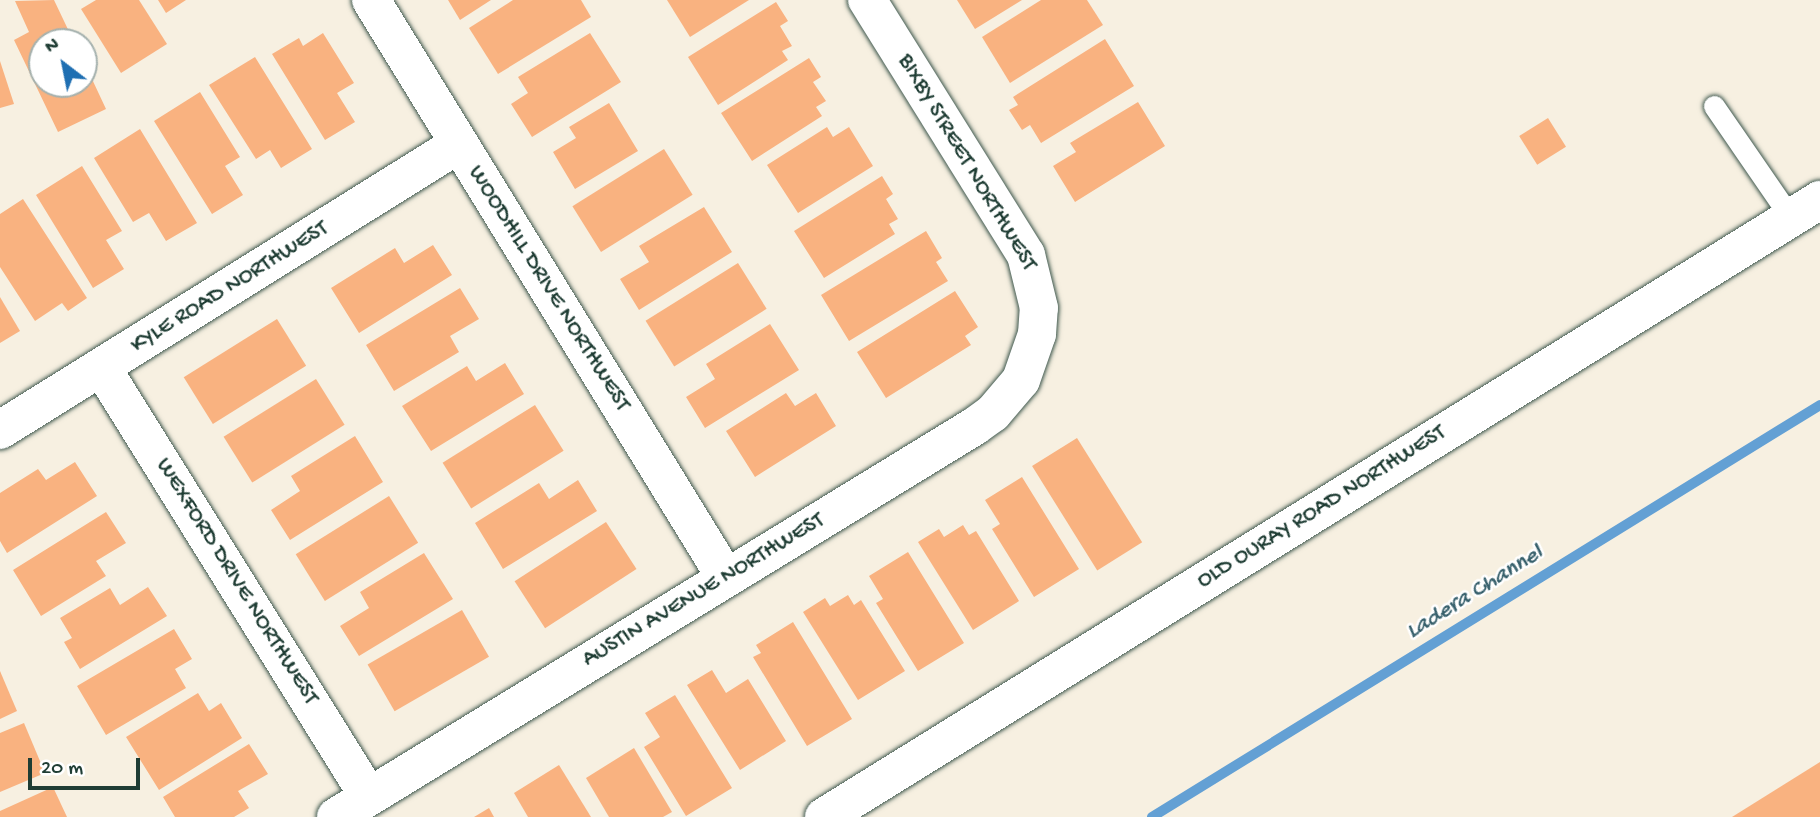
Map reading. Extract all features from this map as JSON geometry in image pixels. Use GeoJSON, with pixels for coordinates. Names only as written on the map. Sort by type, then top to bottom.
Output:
{"type":"FeatureCollection","features":[{"type":"Feature","properties":{"kind":"street","name":"WOODHILL DRIVE NORTHWEST"},"geometry":{"type":"LineString","coordinates":[[370,0],[726,578]]}},
{"type":"Feature","properties":{"kind":"street","name":"BIXBY STREET NORTHWEST"},"geometry":{"type":"LineString","coordinates":[[867,0],[1026,255],[1036,281],[1037,334]]}},
{"type":"Feature","properties":{"kind":"street","name":"KYLE ROAD NORTHWEST"},"geometry":{"type":"LineString","coordinates":[[0,430],[459,144]]}},
{"type":"Feature","properties":{"kind":"street","name":"OLD OURAY ROAD NORTHWEST"},"geometry":{"type":"LineString","coordinates":[[824,817],[1805,209]]}},
{"type":"Feature","properties":{"kind":"street","name":"AUSTIN AVENUE NORTHWEST"},"geometry":{"type":"LineString","coordinates":[[336,817],[993,413],[1021,380],[1037,334]]}},
{"type":"Feature","properties":{"kind":"street","name":"WEXFORD DRIVE NORTHWEST"},"geometry":{"type":"LineString","coordinates":[[102,368],[369,797]]}},
{"type":"Feature","properties":{"kind":"lane"},"geometry":{"type":"LineString","coordinates":[[1714,106],[1805,209]]}},
{"type":"Feature","properties":{"kind":"building"},"geometry":{"type":"Polygon","coordinates":[[[54,0],[67,28],[28,30],[15,1],[54,0]]]}},
{"type":"Feature","properties":{"kind":"building"},"geometry":{"type":"Polygon","coordinates":[[[96,0],[139,0],[167,44],[121,73],[98,36],[98,28],[93,28],[81,9],[96,0]]]}},
{"type":"Feature","properties":{"kind":"building"},"geometry":{"type":"Polygon","coordinates":[[[158,0],[186,0],[166,13],[158,0]]]}},
{"type":"Feature","properties":{"kind":"building"},"geometry":{"type":"Polygon","coordinates":[[[448,0],[491,0],[460,20],[448,0]]]}},
{"type":"Feature","properties":{"kind":"building"},"geometry":{"type":"Polygon","coordinates":[[[513,0],[581,0],[591,17],[498,74],[469,28],[513,0]]]}},
{"type":"Feature","properties":{"kind":"building"},"geometry":{"type":"Polygon","coordinates":[[[667,0],[749,0],[690,37],[667,0]]]}},
{"type":"Feature","properties":{"kind":"building"},"geometry":{"type":"Polygon","coordinates":[[[957,0],[1022,0],[975,29],[957,0]]]}},
{"type":"Feature","properties":{"kind":"building"},"geometry":{"type":"Polygon","coordinates":[[[1041,0],[1087,0],[1103,25],[1010,83],[982,37],[1041,0]]]}},
{"type":"Feature","properties":{"kind":"building"},"geometry":{"type":"Polygon","coordinates":[[[776,2],[788,21],[780,26],[792,46],[782,51],[788,60],[718,105],[688,57],[776,2]]]}},
{"type":"Feature","properties":{"kind":"building"},"geometry":{"type":"Polygon","coordinates":[[[28,33],[28,69],[14,40],[28,33]]]}},
{"type":"Feature","properties":{"kind":"building"},"geometry":{"type":"Polygon","coordinates":[[[323,33],[354,83],[337,93],[355,122],[325,140],[272,54],[299,38],[303,46],[323,33]]]}},
{"type":"Feature","properties":{"kind":"building"},"geometry":{"type":"Polygon","coordinates":[[[590,33],[621,82],[532,137],[511,104],[528,93],[518,77],[590,33]]]}},
{"type":"Feature","properties":{"kind":"building"},"geometry":{"type":"Polygon","coordinates":[[[1105,39],[1134,86],[1041,143],[1030,125],[1022,130],[1009,110],[1018,105],[1013,97],[1105,39]]]}},
{"type":"Feature","properties":{"kind":"building"},"geometry":{"type":"Polygon","coordinates":[[[255,57],[312,149],[281,168],[270,150],[256,159],[209,85],[255,57]]]}},
{"type":"Feature","properties":{"kind":"building"},"geometry":{"type":"Polygon","coordinates":[[[809,58],[821,77],[813,82],[826,101],[816,107],[822,116],[752,161],[721,113],[809,58]]]}},
{"type":"Feature","properties":{"kind":"building"},"geometry":{"type":"Polygon","coordinates":[[[0,61],[14,104],[0,108],[0,61]]]}},
{"type":"Feature","properties":{"kind":"building"},"geometry":{"type":"Polygon","coordinates":[[[98,92],[106,109],[58,132],[42,98],[98,98],[98,92]]]}},
{"type":"Feature","properties":{"kind":"building"},"geometry":{"type":"Polygon","coordinates":[[[200,92],[240,157],[225,166],[243,195],[212,214],[154,121],[200,92]]]}},
{"type":"Feature","properties":{"kind":"building"},"geometry":{"type":"Polygon","coordinates":[[[1138,102],[1165,146],[1075,202],[1053,166],[1076,152],[1070,143],[1138,102]]]}},
{"type":"Feature","properties":{"kind":"building"},"geometry":{"type":"Polygon","coordinates":[[[609,103],[638,151],[575,189],[553,152],[576,138],[569,127],[609,103]]]}},
{"type":"Feature","properties":{"kind":"building"},"geometry":{"type":"Polygon","coordinates":[[[1548,118],[1566,147],[1537,165],[1519,136],[1548,118]]]}},
{"type":"Feature","properties":{"kind":"building"},"geometry":{"type":"Polygon","coordinates":[[[827,127],[833,137],[849,127],[873,166],[798,213],[767,165],[827,127]]]}},
{"type":"Feature","properties":{"kind":"building"},"geometry":{"type":"Polygon","coordinates":[[[140,129],[197,223],[166,241],[149,213],[133,222],[94,158],[140,129]]]}},
{"type":"Feature","properties":{"kind":"building"},"geometry":{"type":"Polygon","coordinates":[[[664,149],[693,195],[601,252],[572,206],[664,149]]]}},
{"type":"Feature","properties":{"kind":"building"},"geometry":{"type":"Polygon","coordinates":[[[82,166],[122,231],[106,240],[124,269],[93,288],[36,195],[82,166]]]}},
{"type":"Feature","properties":{"kind":"building"},"geometry":{"type":"Polygon","coordinates":[[[882,176],[893,194],[886,199],[898,219],[889,224],[895,234],[824,278],[794,231],[882,176]]]}},
{"type":"Feature","properties":{"kind":"building"},"geometry":{"type":"Polygon","coordinates":[[[23,199],[87,298],[68,311],[62,303],[35,321],[0,267],[0,214],[23,199]]]}},
{"type":"Feature","properties":{"kind":"building"},"geometry":{"type":"Polygon","coordinates":[[[704,207],[732,252],[639,310],[620,279],[649,262],[639,246],[704,207]]]}},
{"type":"Feature","properties":{"kind":"building"},"geometry":{"type":"Polygon","coordinates":[[[926,231],[942,258],[936,262],[948,281],[849,341],[821,295],[926,231]]]}},
{"type":"Feature","properties":{"kind":"building"},"geometry":{"type":"Polygon","coordinates":[[[433,245],[452,275],[359,333],[331,288],[395,248],[404,263],[433,245]]]}},
{"type":"Feature","properties":{"kind":"building"},"geometry":{"type":"Polygon","coordinates":[[[738,263],[767,309],[674,367],[646,321],[738,263]]]}},
{"type":"Feature","properties":{"kind":"building"},"geometry":{"type":"Polygon","coordinates":[[[460,288],[479,319],[450,336],[459,352],[394,391],[366,345],[460,288]]]}},
{"type":"Feature","properties":{"kind":"building"},"geometry":{"type":"Polygon","coordinates":[[[955,291],[978,327],[965,336],[971,345],[886,398],[857,352],[955,291]]]}},
{"type":"Feature","properties":{"kind":"building"},"geometry":{"type":"Polygon","coordinates":[[[0,297],[20,331],[0,343],[0,297]]]}},
{"type":"Feature","properties":{"kind":"building"},"geometry":{"type":"Polygon","coordinates":[[[277,319],[306,366],[213,424],[184,377],[277,319]]]}},
{"type":"Feature","properties":{"kind":"building"},"geometry":{"type":"Polygon","coordinates":[[[770,324],[799,370],[705,428],[686,397],[715,379],[706,364],[770,324]]]}},
{"type":"Feature","properties":{"kind":"building"},"geometry":{"type":"Polygon","coordinates":[[[505,363],[524,394],[431,451],[402,406],[467,366],[476,381],[505,363]]]}},
{"type":"Feature","properties":{"kind":"building"},"geometry":{"type":"Polygon","coordinates":[[[316,379],[345,425],[252,483],[224,437],[316,379]]]}},
{"type":"Feature","properties":{"kind":"building"},"geometry":{"type":"Polygon","coordinates":[[[786,393],[795,406],[816,393],[836,426],[755,477],[726,431],[786,393]]]}},
{"type":"Feature","properties":{"kind":"building"},"geometry":{"type":"Polygon","coordinates":[[[535,405],[564,451],[471,509],[443,463],[535,405]]]}},
{"type":"Feature","properties":{"kind":"building"},"geometry":{"type":"Polygon","coordinates":[[[355,436],[383,482],[290,540],[271,510],[300,491],[291,476],[355,436]]]}},
{"type":"Feature","properties":{"kind":"building"},"geometry":{"type":"Polygon","coordinates":[[[1077,438],[1142,542],[1097,570],[1032,466],[1077,438]]]}},
{"type":"Feature","properties":{"kind":"building"},"geometry":{"type":"Polygon","coordinates":[[[75,462],[97,496],[7,553],[0,541],[0,493],[38,469],[46,480],[75,462]]]}},
{"type":"Feature","properties":{"kind":"building"},"geometry":{"type":"Polygon","coordinates":[[[1022,477],[1079,569],[1034,597],[992,529],[1000,524],[985,500],[1022,477]]]}},
{"type":"Feature","properties":{"kind":"building"},"geometry":{"type":"Polygon","coordinates":[[[578,480],[597,511],[503,569],[475,523],[539,483],[549,499],[578,480]]]}},
{"type":"Feature","properties":{"kind":"building"},"geometry":{"type":"Polygon","coordinates":[[[389,496],[418,543],[325,601],[296,554],[389,496]]]}},
{"type":"Feature","properties":{"kind":"building"},"geometry":{"type":"Polygon","coordinates":[[[106,512],[126,543],[96,561],[106,576],[41,616],[13,570],[106,512]]]}},
{"type":"Feature","properties":{"kind":"building"},"geometry":{"type":"Polygon","coordinates":[[[606,522],[636,569],[545,628],[515,581],[606,522]]]}},
{"type":"Feature","properties":{"kind":"building"},"geometry":{"type":"Polygon","coordinates":[[[963,525],[969,535],[976,531],[1019,601],[973,630],[918,542],[939,529],[944,537],[963,525]]]}},
{"type":"Feature","properties":{"kind":"building"},"geometry":{"type":"Polygon","coordinates":[[[908,552],[964,643],[918,671],[876,603],[883,599],[869,576],[908,552]]]}},
{"type":"Feature","properties":{"kind":"building"},"geometry":{"type":"Polygon","coordinates":[[[424,553],[453,599],[359,656],[340,626],[369,608],[360,592],[424,553]]]}},
{"type":"Feature","properties":{"kind":"building"},"geometry":{"type":"Polygon","coordinates":[[[148,587],[167,616],[80,669],[64,642],[72,638],[60,618],[110,588],[120,605],[148,587]]]}},
{"type":"Feature","properties":{"kind":"building"},"geometry":{"type":"Polygon","coordinates":[[[848,595],[854,605],[861,600],[905,671],[858,700],[803,612],[825,598],[830,606],[848,595]]]}},
{"type":"Feature","properties":{"kind":"building"},"geometry":{"type":"Polygon","coordinates":[[[462,610],[489,657],[395,711],[368,664],[462,610]]]}},
{"type":"Feature","properties":{"kind":"building"},"geometry":{"type":"Polygon","coordinates":[[[793,622],[852,719],[807,746],[753,657],[761,653],[756,645],[793,622]]]}},
{"type":"Feature","properties":{"kind":"building"},"geometry":{"type":"Polygon","coordinates":[[[174,629],[192,659],[175,669],[186,688],[106,735],[77,686],[174,629]]]}},
{"type":"Feature","properties":{"kind":"building"},"geometry":{"type":"Polygon","coordinates":[[[712,670],[726,693],[748,679],[786,741],[740,770],[687,685],[712,670]]]}},
{"type":"Feature","properties":{"kind":"building"},"geometry":{"type":"Polygon","coordinates":[[[0,671],[17,711],[0,719],[0,671]]]}},
{"type":"Feature","properties":{"kind":"building"},"geometry":{"type":"Polygon","coordinates":[[[198,693],[209,711],[221,703],[242,738],[159,790],[126,737],[198,693]]]}},
{"type":"Feature","properties":{"kind":"building"},"geometry":{"type":"Polygon","coordinates":[[[675,695],[732,788],[686,816],[644,747],[660,737],[645,713],[675,695]]]}},
{"type":"Feature","properties":{"kind":"building"},"geometry":{"type":"Polygon","coordinates":[[[24,723],[45,773],[0,792],[0,733],[24,723]]]}},
{"type":"Feature","properties":{"kind":"building"},"geometry":{"type":"Polygon","coordinates":[[[249,744],[268,774],[238,791],[249,808],[234,817],[175,817],[163,797],[249,744]]]}},
{"type":"Feature","properties":{"kind":"building"},"geometry":{"type":"Polygon","coordinates":[[[634,748],[672,812],[663,817],[609,817],[586,778],[634,748]]]}},
{"type":"Feature","properties":{"kind":"building"},"geometry":{"type":"Polygon","coordinates":[[[1820,762],[1820,817],[1732,817],[1820,762]]]}},
{"type":"Feature","properties":{"kind":"building"},"geometry":{"type":"Polygon","coordinates":[[[559,765],[591,817],[528,817],[514,793],[559,765]]]}},
{"type":"Feature","properties":{"kind":"building"},"geometry":{"type":"Polygon","coordinates":[[[53,787],[67,817],[0,817],[0,811],[53,787]]]}},
{"type":"Feature","properties":{"kind":"building"},"geometry":{"type":"Polygon","coordinates":[[[489,808],[494,817],[474,817],[489,808]]]}},
{"type":"Feature","properties":{"kind":"waterway","name":"Ladera Channel"},"geometry":{"type":"LineString","coordinates":[[1152,817],[1820,405]]}}]}
